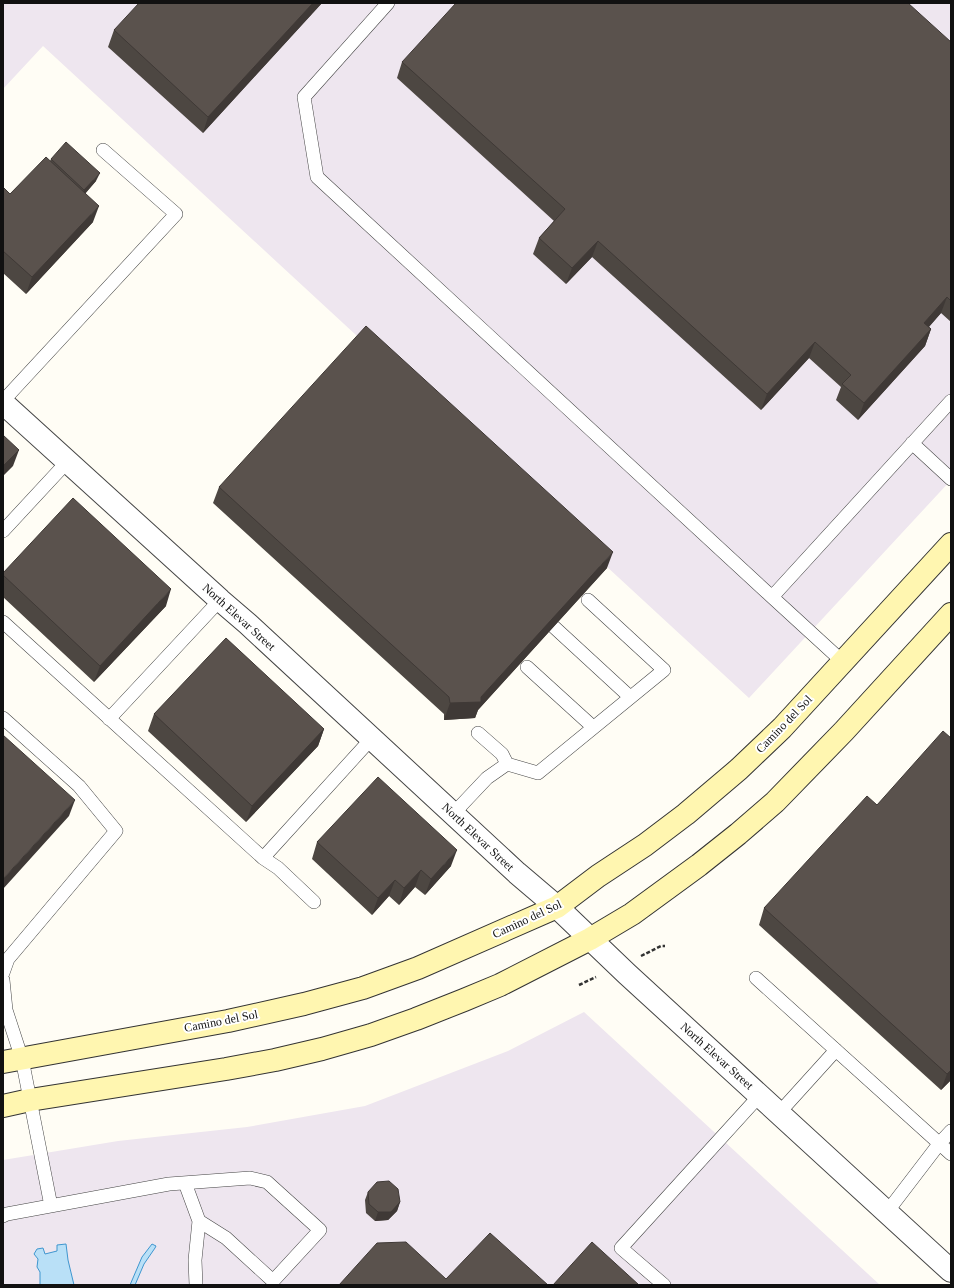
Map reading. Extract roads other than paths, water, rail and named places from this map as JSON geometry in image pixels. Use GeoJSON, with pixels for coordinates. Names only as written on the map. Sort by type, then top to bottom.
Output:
{"type":"FeatureCollection","features":[{"type":"Feature","properties":{"kind":"street","name":"North Elevar Street"},"geometry":{"type":"LineString","coordinates":[[3,402],[248,624],[517,873],[557,907],[627,974],[951,1271]]}},
{"type":"Feature","properties":{"kind":"street","name":"Camino del Sol"},"geometry":{"type":"LineString","coordinates":[[12,1061],[228,1021],[304,1004],[363,988],[418,968],[557,907],[686,814],[739,769],[782,728],[951,544]]}},
{"type":"Feature","properties":{"kind":"street"},"geometry":{"type":"LineString","coordinates":[[3,1106],[30,1100],[226,1069],[275,1060],[337,1045],[416,1019],[486,991],[590,939],[632,914],[700,865],[738,834],[769,806],[844,731],[951,614]]}},
{"type":"Feature","properties":{"kind":"lane"},"geometry":{"type":"LineString","coordinates":[[388,3],[304,97],[317,177],[843,662]]}},
{"type":"Feature","properties":{"kind":"lane"},"geometry":{"type":"LineString","coordinates":[[3,402],[176,214],[103,150]]}},
{"type":"Feature","properties":{"kind":"lane"},"geometry":{"type":"LineString","coordinates":[[772,597],[951,400]]}},
{"type":"Feature","properties":{"kind":"lane"},"geometry":{"type":"LineString","coordinates":[[912,443],[951,479]]}},
{"type":"Feature","properties":{"kind":"lane"},"geometry":{"type":"LineString","coordinates":[[3,531],[68,462]]}},
{"type":"Feature","properties":{"kind":"lane"},"geometry":{"type":"LineString","coordinates":[[109,719],[220,600]]}},
{"type":"Feature","properties":{"kind":"lane"},"geometry":{"type":"LineString","coordinates":[[478,733],[502,754],[507,764],[538,772],[664,670],[588,600]]}},
{"type":"Feature","properties":{"kind":"lane"},"geometry":{"type":"LineString","coordinates":[[3,622],[263,858],[278,868],[314,902]]}},
{"type":"Feature","properties":{"kind":"lane"},"geometry":{"type":"LineString","coordinates":[[554,627],[630,697]]}},
{"type":"Feature","properties":{"kind":"lane"},"geometry":{"type":"LineString","coordinates":[[527,667],[593,727]]}},
{"type":"Feature","properties":{"kind":"lane"},"geometry":{"type":"LineString","coordinates":[[3,718],[79,786],[116,831],[8,959],[3,973]]}},
{"type":"Feature","properties":{"kind":"lane"},"geometry":{"type":"LineString","coordinates":[[263,858],[372,738]]}},
{"type":"Feature","properties":{"kind":"lane"},"geometry":{"type":"LineString","coordinates":[[453,814],[487,778],[507,764]]}},
{"type":"Feature","properties":{"kind":"lane"},"geometry":{"type":"LineString","coordinates":[[756,978],[951,1154]]}},
{"type":"Feature","properties":{"kind":"lane"},"geometry":{"type":"LineString","coordinates":[[3,980],[12,1061],[30,1100],[51,1206]]}},
{"type":"Feature","properties":{"kind":"lane"},"geometry":{"type":"LineString","coordinates":[[779,1113],[836,1050]]}},
{"type":"Feature","properties":{"kind":"lane"},"geometry":{"type":"LineString","coordinates":[[664,1285],[622,1248],[760,1095]]}},
{"type":"Feature","properties":{"kind":"lane"},"geometry":{"type":"LineString","coordinates":[[887,1212],[939,1144],[951,1131]]}},
{"type":"Feature","properties":{"kind":"lane"},"geometry":{"type":"LineString","coordinates":[[3,1216],[7,1214],[169,1184],[250,1178],[267,1182],[320,1230],[273,1281],[226,1238],[199,1220]]}},
{"type":"Feature","properties":{"kind":"lane"},"geometry":{"type":"LineString","coordinates":[[185,1183],[199,1220],[195,1260],[196,1285]]}},
{"type":"Feature","properties":{"kind":"water"},"geometry":{"type":"Polygon","coordinates":[[[66,1244],[74,1285],[40,1285],[40,1272],[37,1267],[38,1259],[34,1254],[37,1249],[43,1248],[45,1254],[57,1251],[57,1245],[66,1244]]]}},
{"type":"Feature","properties":{"kind":"water"},"geometry":{"type":"Polygon","coordinates":[[[152,1244],[156,1246],[155,1248],[144,1264],[135,1285],[130,1285],[142,1257],[152,1244]]]}}]}
